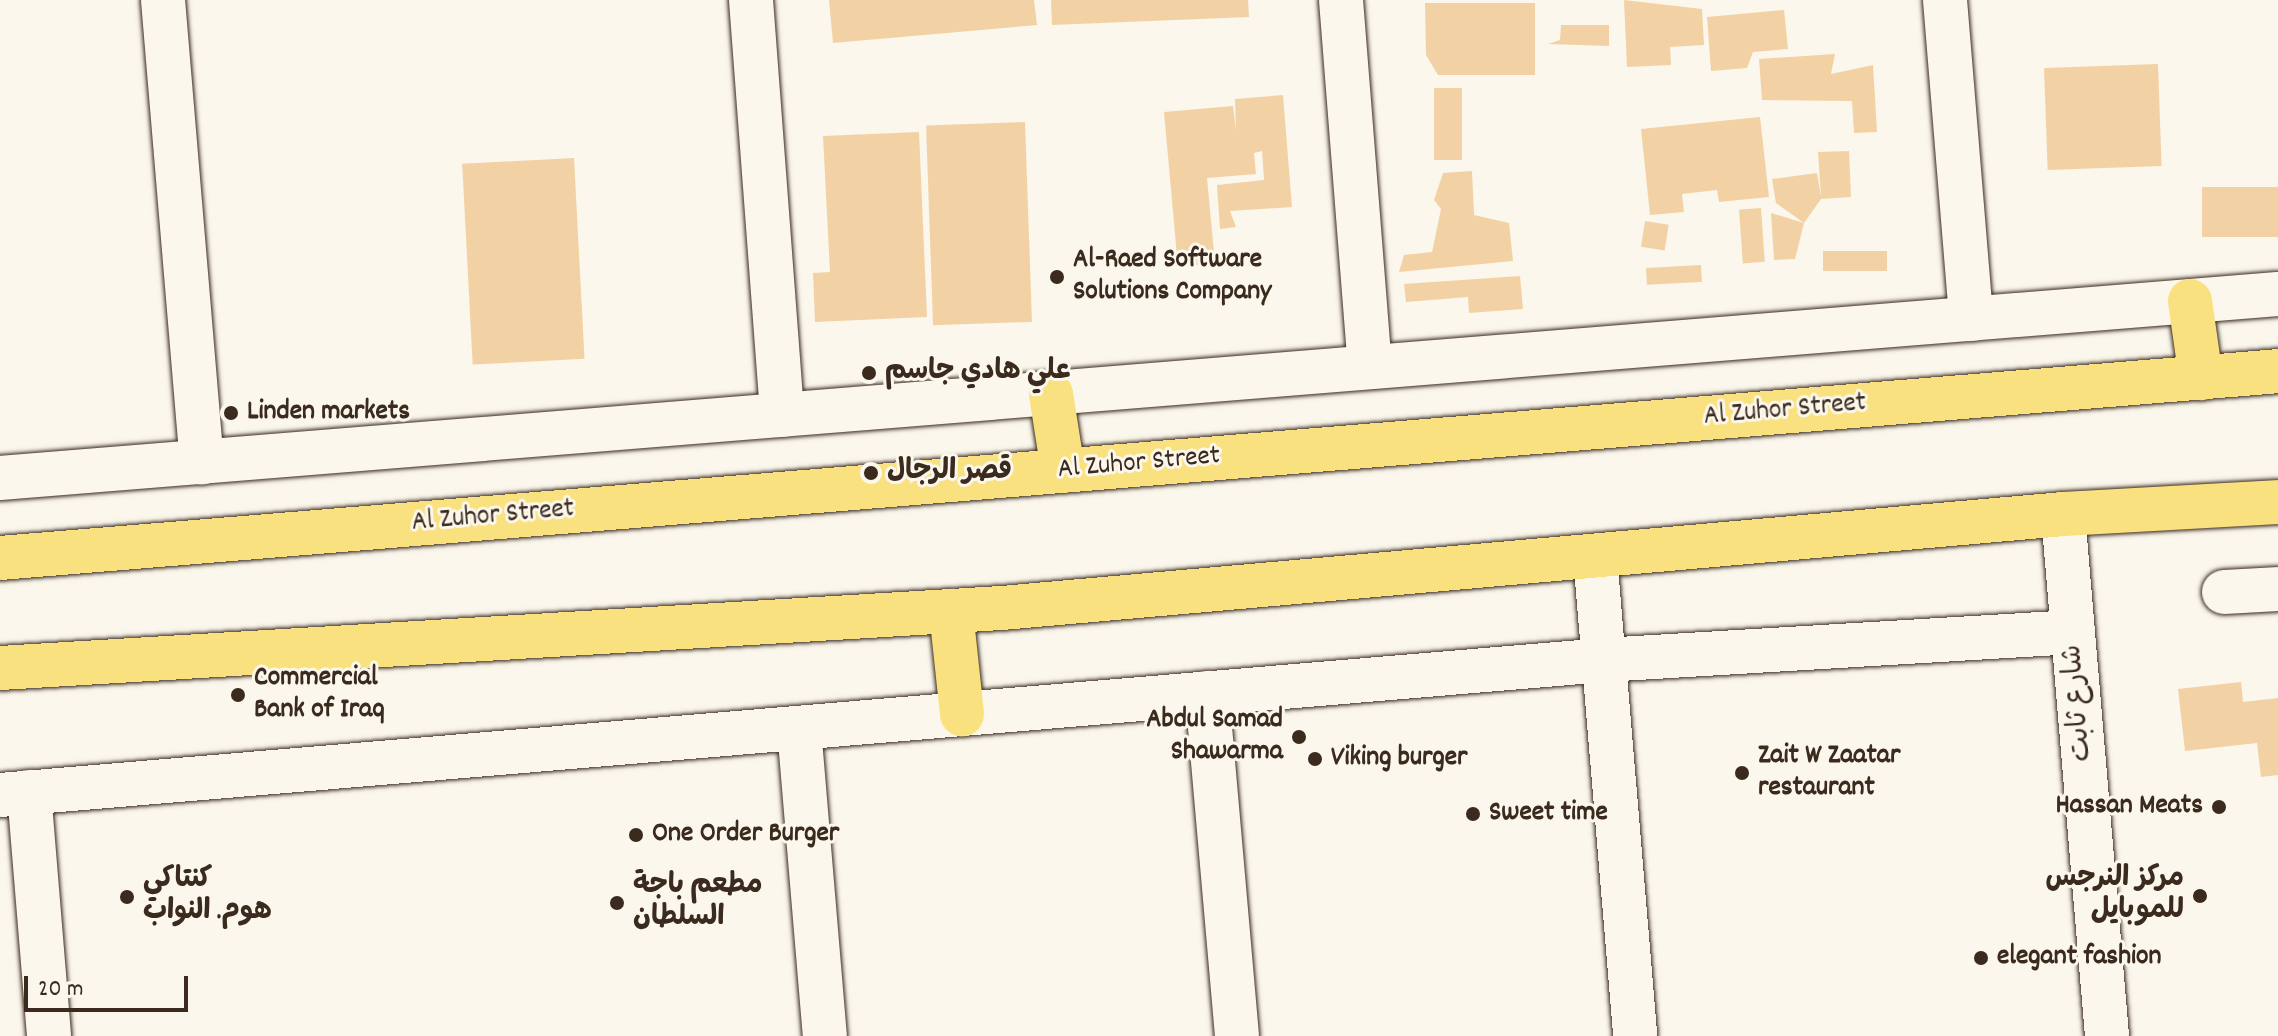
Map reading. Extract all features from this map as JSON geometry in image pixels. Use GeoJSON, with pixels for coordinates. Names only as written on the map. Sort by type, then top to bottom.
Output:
{"type":"FeatureCollection","features":[{"type":"Feature","properties":{"kind":"main road"},"geometry":{"type":"LineString","coordinates":[[2190,301],[2201,378]]}},
{"type":"Feature","properties":{"kind":"main road","name":"Al Zuhor Street"},"geometry":{"type":"LineString","coordinates":[[0,558],[2278,371]]}},
{"type":"Feature","properties":{"kind":"main road"},"geometry":{"type":"LineString","coordinates":[[1051,394],[1063,471]]}},
{"type":"Feature","properties":{"kind":"main road"},"geometry":{"type":"LineString","coordinates":[[0,668],[951,611],[2063,514],[2278,502]]}},
{"type":"Feature","properties":{"kind":"main road"},"geometry":{"type":"LineString","coordinates":[[951,611],[962,714]]}},
{"type":"Feature","properties":{"kind":"street"},"geometry":{"type":"LineString","coordinates":[[163,0],[202,462]]}},
{"type":"Feature","properties":{"kind":"street"},"geometry":{"type":"LineString","coordinates":[[751,0],[782,415]]}},
{"type":"Feature","properties":{"kind":"street"},"geometry":{"type":"LineString","coordinates":[[1341,0],[1370,367]]}},
{"type":"Feature","properties":{"kind":"street"},"geometry":{"type":"LineString","coordinates":[[1945,0],[1971,319]]}},
{"type":"Feature","properties":{"kind":"street"},"geometry":{"type":"LineString","coordinates":[[0,478],[2278,294]]}},
{"type":"Feature","properties":{"kind":"street","name":"شارع ثابت"},"geometry":{"type":"LineString","coordinates":[[2063,514],[2107,1036]]}},
{"type":"Feature","properties":{"kind":"street"},"geometry":{"type":"LineString","coordinates":[[1595,556],[1635,1036]]}},
{"type":"Feature","properties":{"kind":"street"},"geometry":{"type":"LineString","coordinates":[[2224,592],[2278,589]]}},
{"type":"Feature","properties":{"kind":"street"},"geometry":{"type":"LineString","coordinates":[[49,1036],[14,794],[1603,660],[2073,632]]}},
{"type":"Feature","properties":{"kind":"street"},"geometry":{"type":"LineString","coordinates":[[1207,693],[1237,1036]]}},
{"type":"Feature","properties":{"kind":"street"},"geometry":{"type":"LineString","coordinates":[[799,728],[825,1036]]}},
{"type":"Feature","properties":{"kind":"building"},"geometry":{"type":"Polygon","coordinates":[[[829,0],[1034,0],[1037,25],[833,43],[829,0]]]}},
{"type":"Feature","properties":{"kind":"building"},"geometry":{"type":"Polygon","coordinates":[[[1051,0],[1248,0],[1249,17],[1052,25],[1051,0]]]}},
{"type":"Feature","properties":{"kind":"building"},"geometry":{"type":"Polygon","coordinates":[[[1624,0],[1702,9],[1704,45],[1670,47],[1671,65],[1627,67],[1624,0]]]}},
{"type":"Feature","properties":{"kind":"building"},"geometry":{"type":"Polygon","coordinates":[[[1425,3],[1535,3],[1535,75],[1438,75],[1426,55],[1425,3]]]}},
{"type":"Feature","properties":{"kind":"building"},"geometry":{"type":"Polygon","coordinates":[[[1784,10],[1788,49],[1753,52],[1747,68],[1711,71],[1707,17],[1784,10]]]}},
{"type":"Feature","properties":{"kind":"building"},"geometry":{"type":"Polygon","coordinates":[[[1561,25],[1609,25],[1609,46],[1548,44],[1560,40],[1561,25]]]}},
{"type":"Feature","properties":{"kind":"building"},"geometry":{"type":"Polygon","coordinates":[[[1835,54],[1831,74],[1873,65],[1877,132],[1854,133],[1852,101],[1762,100],[1759,59],[1835,54]]]}},
{"type":"Feature","properties":{"kind":"building"},"geometry":{"type":"Polygon","coordinates":[[[2158,64],[2162,166],[2048,170],[2044,68],[2158,64]]]}},
{"type":"Feature","properties":{"kind":"building"},"geometry":{"type":"Polygon","coordinates":[[[1434,88],[1462,88],[1462,160],[1434,160],[1434,88]]]}},
{"type":"Feature","properties":{"kind":"building"},"geometry":{"type":"Polygon","coordinates":[[[1283,95],[1292,207],[1230,211],[1236,227],[1220,229],[1217,185],[1264,180],[1262,151],[1254,153],[1256,174],[1207,178],[1215,263],[1178,267],[1164,112],[1233,106],[1236,131],[1235,99],[1283,95]]]}},
{"type":"Feature","properties":{"kind":"building"},"geometry":{"type":"Polygon","coordinates":[[[1760,117],[1769,197],[1719,202],[1717,190],[1682,194],[1684,212],[1650,215],[1641,129],[1760,117]]]}},
{"type":"Feature","properties":{"kind":"building"},"geometry":{"type":"Polygon","coordinates":[[[1025,122],[1032,322],[933,325],[926,125],[1025,122]]]}},
{"type":"Feature","properties":{"kind":"building"},"geometry":{"type":"Polygon","coordinates":[[[919,132],[927,317],[815,322],[813,273],[830,272],[823,136],[919,132]]]}},
{"type":"Feature","properties":{"kind":"building"},"geometry":{"type":"Polygon","coordinates":[[[1849,151],[1851,197],[1821,199],[1804,223],[1776,203],[1772,179],[1817,173],[1821,197],[1818,152],[1849,151]]]}},
{"type":"Feature","properties":{"kind":"building"},"geometry":{"type":"Polygon","coordinates":[[[574,158],[585,359],[473,365],[462,164],[574,158]]]}},
{"type":"Feature","properties":{"kind":"building"},"geometry":{"type":"Polygon","coordinates":[[[1472,171],[1474,215],[1509,223],[1513,261],[1399,272],[1404,255],[1432,252],[1441,209],[1434,200],[1443,173],[1472,171]]]}},
{"type":"Feature","properties":{"kind":"building"},"geometry":{"type":"Polygon","coordinates":[[[2202,187],[2278,187],[2278,237],[2202,237],[2202,187]]]}},
{"type":"Feature","properties":{"kind":"building"},"geometry":{"type":"Polygon","coordinates":[[[1761,208],[1765,262],[1743,263],[1739,210],[1761,208]]]}},
{"type":"Feature","properties":{"kind":"building"},"geometry":{"type":"Polygon","coordinates":[[[1771,213],[1804,223],[1795,259],[1774,260],[1771,213]]]}},
{"type":"Feature","properties":{"kind":"building"},"geometry":{"type":"Polygon","coordinates":[[[1645,221],[1669,225],[1665,250],[1641,247],[1645,221]]]}},
{"type":"Feature","properties":{"kind":"building"},"geometry":{"type":"Polygon","coordinates":[[[1823,251],[1887,251],[1887,271],[1823,271],[1823,251]]]}},
{"type":"Feature","properties":{"kind":"building"},"geometry":{"type":"Polygon","coordinates":[[[1701,265],[1702,282],[1647,285],[1646,268],[1701,265]]]}},
{"type":"Feature","properties":{"kind":"building"},"geometry":{"type":"Polygon","coordinates":[[[1520,276],[1523,309],[1469,313],[1468,297],[1406,302],[1404,284],[1520,276]]]}},
{"type":"Feature","properties":{"kind":"building"},"geometry":{"type":"Polygon","coordinates":[[[2241,682],[2243,702],[2278,698],[2278,775],[2261,777],[2257,743],[2185,751],[2178,689],[2241,682]]]}},
{"type":"Feature","properties":{"kind":"place","name":"Al-Raed Software Solutions Company"},"geometry":{"type":"Point","coordinates":[1057,277]}},
{"type":"Feature","properties":{"kind":"place","name":"علي هادي جاسم"},"geometry":{"type":"Point","coordinates":[869,373]}},
{"type":"Feature","properties":{"kind":"place","name":"Linden markets"},"geometry":{"type":"Point","coordinates":[231,413]}},
{"type":"Feature","properties":{"kind":"place","name":"قصر الرجال"},"geometry":{"type":"Point","coordinates":[871,473]}},
{"type":"Feature","properties":{"kind":"place","name":"Commercial Bank of Iraq"},"geometry":{"type":"Point","coordinates":[238,695]}},
{"type":"Feature","properties":{"kind":"place","name":"Abdul Samad Shawarma"},"geometry":{"type":"Point","coordinates":[1299,737]}},
{"type":"Feature","properties":{"kind":"place","name":"Viking burger"},"geometry":{"type":"Point","coordinates":[1315,759]}},
{"type":"Feature","properties":{"kind":"place","name":"Zait W Zaatar restaurant"},"geometry":{"type":"Point","coordinates":[1742,773]}},
{"type":"Feature","properties":{"kind":"place","name":"Hassan Meats"},"geometry":{"type":"Point","coordinates":[2219,807]}},
{"type":"Feature","properties":{"kind":"place","name":"Sweet time"},"geometry":{"type":"Point","coordinates":[1473,814]}},
{"type":"Feature","properties":{"kind":"place","name":"One Order Burger"},"geometry":{"type":"Point","coordinates":[636,835]}},
{"type":"Feature","properties":{"kind":"place","name":"مركز النرجس للموبايل"},"geometry":{"type":"Point","coordinates":[2200,896]}},
{"type":"Feature","properties":{"kind":"place","name":"كنتاكي هوم. النواب"},"geometry":{"type":"Point","coordinates":[127,897]}},
{"type":"Feature","properties":{"kind":"place","name":"مطعم باجة السلطان"},"geometry":{"type":"Point","coordinates":[617,903]}},
{"type":"Feature","properties":{"kind":"place","name":"elegant fashion"},"geometry":{"type":"Point","coordinates":[1981,958]}}]}
